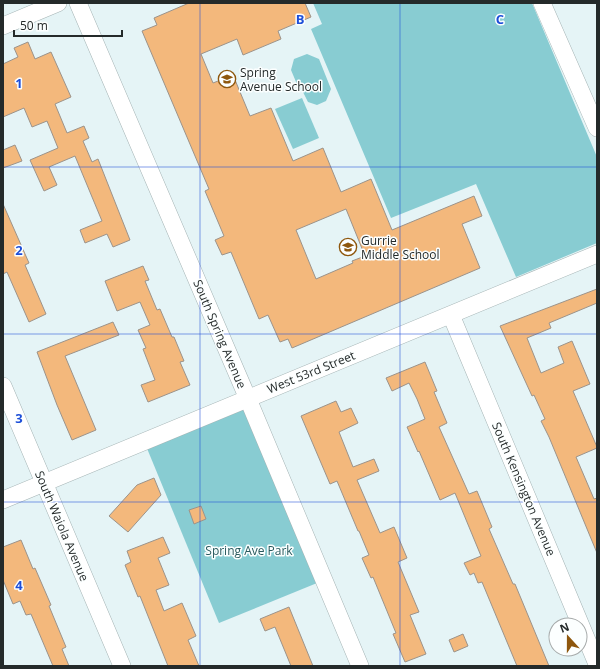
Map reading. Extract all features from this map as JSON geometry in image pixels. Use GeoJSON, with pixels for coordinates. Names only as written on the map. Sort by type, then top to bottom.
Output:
{"type":"FeatureCollection","features":[{"type":"Feature","properties":{"kind":"street"},"geometry":{"type":"LineString","coordinates":[[3,26],[58,3]]}},
{"type":"Feature","properties":{"kind":"street","name":"South Spring Avenue"},"geometry":{"type":"LineString","coordinates":[[78,3],[248,399],[360,666]]}},
{"type":"Feature","properties":{"kind":"street"},"geometry":{"type":"LineString","coordinates":[[542,3],[597,128]]}},
{"type":"Feature","properties":{"kind":"street","name":"West 53rd Street"},"geometry":{"type":"LineString","coordinates":[[3,500],[597,254]]}},
{"type":"Feature","properties":{"kind":"street","name":"South Kensington Avenue"},"geometry":{"type":"LineString","coordinates":[[451,315],[597,664]]}},
{"type":"Feature","properties":{"kind":"street","name":"South Waiola Avenue"},"geometry":{"type":"LineString","coordinates":[[3,386],[122,666]]}},
{"type":"Feature","properties":{"kind":"green space"},"geometry":{"type":"Polygon","coordinates":[[[313,3],[532,3],[597,157],[597,243],[516,277],[476,184],[391,218],[311,29],[322,24],[313,3]]]}},
{"type":"Feature","properties":{"kind":"green space"},"geometry":{"type":"Polygon","coordinates":[[[307,54],[319,59],[331,89],[326,101],[317,105],[308,102],[303,92],[299,89],[291,70],[294,59],[307,54]]]}},
{"type":"Feature","properties":{"kind":"green space"},"geometry":{"type":"Polygon","coordinates":[[[302,98],[319,138],[293,149],[275,109],[302,98]]]}},
{"type":"Feature","properties":{"kind":"green space","name":"Spring Ave Park"},"geometry":{"type":"Polygon","coordinates":[[[248,403],[322,581],[219,623],[146,446],[248,403]]]}},
{"type":"Feature","properties":{"kind":"building"},"geometry":{"type":"Polygon","coordinates":[[[189,3],[305,3],[311,17],[278,31],[281,39],[243,55],[237,39],[201,54],[213,83],[233,75],[250,116],[271,108],[293,161],[323,148],[341,192],[371,179],[392,230],[474,196],[482,216],[462,224],[480,268],[292,348],[288,339],[280,342],[268,315],[259,319],[231,252],[222,255],[215,240],[224,236],[205,191],[209,189],[142,31],[157,25],[154,18],[189,3]],[[346,209],[296,230],[316,279],[353,263],[352,261],[365,256],[346,209]]]}},
{"type":"Feature","properties":{"kind":"building"},"geometry":{"type":"Polygon","coordinates":[[[28,42],[35,59],[51,52],[71,97],[55,104],[67,133],[84,126],[89,138],[83,141],[92,162],[98,159],[130,240],[113,247],[107,234],[85,243],[80,230],[102,221],[75,156],[49,167],[57,185],[44,191],[30,160],[58,148],[47,121],[32,127],[24,108],[3,117],[3,64],[18,57],[14,48],[28,42]]]}},
{"type":"Feature","properties":{"kind":"building"},"geometry":{"type":"Polygon","coordinates":[[[15,145],[22,161],[3,168],[3,150],[15,145]]]}},
{"type":"Feature","properties":{"kind":"building"},"geometry":{"type":"Polygon","coordinates":[[[3,204],[29,263],[25,265],[46,314],[29,322],[7,272],[3,274],[3,204]]]}},
{"type":"Feature","properties":{"kind":"building"},"geometry":{"type":"Polygon","coordinates":[[[143,266],[149,280],[145,281],[157,310],[160,309],[172,337],[174,337],[184,361],[180,362],[190,385],[148,402],[141,385],[155,380],[143,349],[146,348],[138,330],[150,325],[140,302],[117,311],[105,281],[143,266]]]}},
{"type":"Feature","properties":{"kind":"building"},"geometry":{"type":"Polygon","coordinates":[[[597,289],[597,303],[549,323],[551,328],[527,338],[541,373],[564,363],[558,347],[572,341],[590,384],[573,391],[597,447],[576,457],[594,499],[597,498],[597,553],[541,421],[545,419],[534,395],[532,396],[500,326],[597,289]]]}},
{"type":"Feature","properties":{"kind":"building"},"geometry":{"type":"Polygon","coordinates":[[[113,322],[119,335],[65,356],[96,430],[72,440],[37,352],[113,322]]]}},
{"type":"Feature","properties":{"kind":"building"},"geometry":{"type":"Polygon","coordinates":[[[425,362],[437,391],[434,392],[447,423],[439,427],[469,494],[477,491],[492,527],[489,529],[513,584],[515,584],[549,666],[517,666],[482,582],[478,583],[474,573],[470,575],[464,563],[481,556],[455,493],[440,500],[407,427],[425,419],[417,399],[409,383],[392,391],[386,378],[425,362]]]}},
{"type":"Feature","properties":{"kind":"building"},"geometry":{"type":"Polygon","coordinates":[[[336,401],[341,412],[351,408],[358,423],[339,432],[353,467],[374,459],[379,471],[357,480],[380,533],[394,527],[407,558],[398,562],[419,612],[410,615],[426,654],[405,662],[393,634],[396,633],[373,577],[371,578],[362,558],[369,555],[359,531],[337,481],[330,484],[301,416],[336,401]]]}},
{"type":"Feature","properties":{"kind":"building"},"geometry":{"type":"Polygon","coordinates":[[[154,478],[161,495],[128,532],[109,516],[137,485],[154,478]]]}},
{"type":"Feature","properties":{"kind":"building"},"geometry":{"type":"Polygon","coordinates":[[[201,506],[206,519],[194,524],[189,510],[201,506]]]}},
{"type":"Feature","properties":{"kind":"building"},"geometry":{"type":"Polygon","coordinates":[[[163,537],[170,553],[158,558],[169,585],[156,590],[164,611],[182,603],[196,636],[188,640],[199,666],[168,666],[140,596],[138,597],[125,565],[131,562],[127,551],[163,537]]]}},
{"type":"Feature","properties":{"kind":"building"},"geometry":{"type":"Polygon","coordinates":[[[21,540],[33,569],[35,568],[51,605],[49,606],[66,647],[62,649],[69,666],[53,666],[31,614],[26,615],[20,601],[13,604],[3,580],[3,547],[21,540]]]}},
{"type":"Feature","properties":{"kind":"building"},"geometry":{"type":"Polygon","coordinates":[[[289,607],[313,666],[291,666],[275,627],[265,631],[260,619],[289,607]]]}},
{"type":"Feature","properties":{"kind":"building"},"geometry":{"type":"Polygon","coordinates":[[[463,634],[468,646],[454,652],[449,640],[463,634]]]}},
{"type":"Feature","properties":{"kind":"place","name":"Spring Avenue School"},"geometry":{"type":"Point","coordinates":[227,79]}},
{"type":"Feature","properties":{"kind":"place","name":"Gurrie Middle School"},"geometry":{"type":"Point","coordinates":[348,247]}}]}
